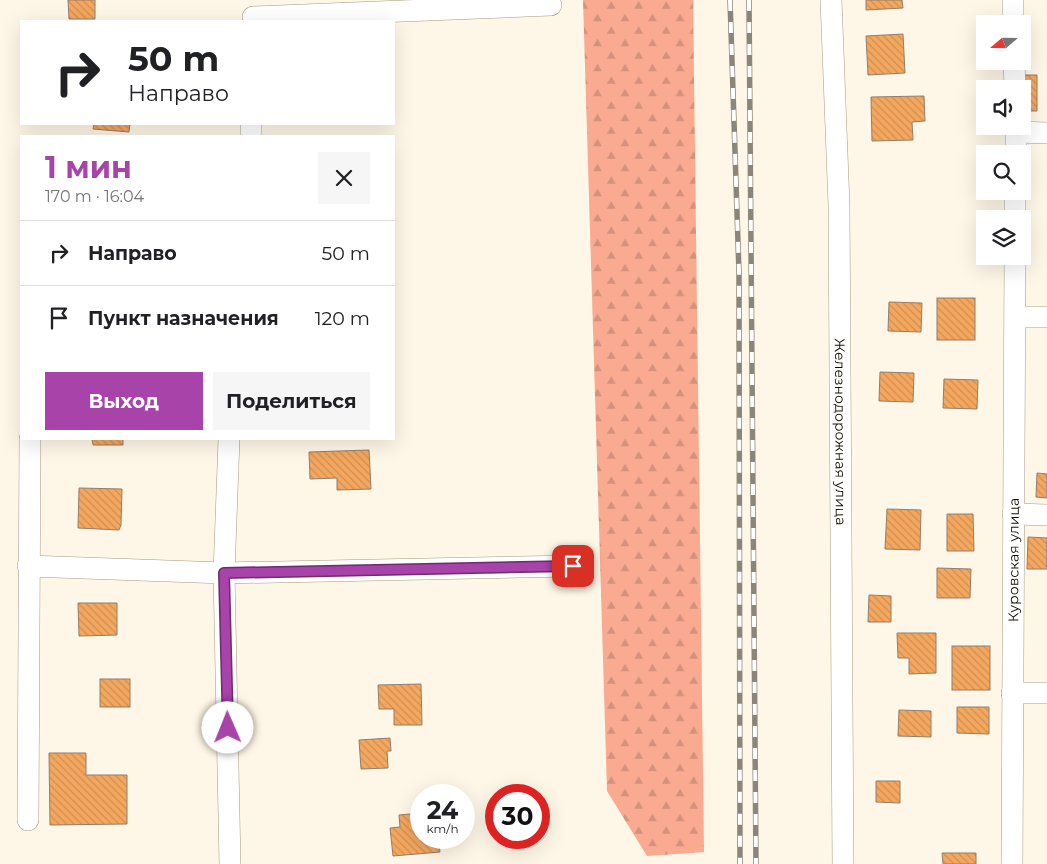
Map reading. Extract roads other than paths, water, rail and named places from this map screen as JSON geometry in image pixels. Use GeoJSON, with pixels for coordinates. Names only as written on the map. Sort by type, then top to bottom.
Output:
{"type":"FeatureCollection","features":[{"type":"Feature","properties":{"kind":"street","name":"Железнодорожная улица"},"geometry":{"type":"LineString","coordinates":[[830,0],[839,205],[843,864]]}},
{"type":"Feature","properties":{"kind":"street"},"geometry":{"type":"LineString","coordinates":[[1012,0],[1013,15]]}},
{"type":"Feature","properties":{"kind":"street"},"geometry":{"type":"LineString","coordinates":[[252,13],[551,4]]}},
{"type":"Feature","properties":{"kind":"street"},"geometry":{"type":"LineString","coordinates":[[1031,131],[1047,133]]}},
{"type":"Feature","properties":{"kind":"street","name":"Куровская улица"},"geometry":{"type":"LineString","coordinates":[[1012,864],[1015,265]]}},
{"type":"Feature","properties":{"kind":"street"},"geometry":{"type":"LineString","coordinates":[[1016,317],[1047,317]]}},
{"type":"Feature","properties":{"kind":"street"},"geometry":{"type":"LineString","coordinates":[[28,820],[30,440]]}},
{"type":"Feature","properties":{"kind":"street"},"geometry":{"type":"LineString","coordinates":[[229,440],[224,573],[230,864]]}},
{"type":"Feature","properties":{"kind":"street"},"geometry":{"type":"LineString","coordinates":[[1013,514],[1047,515]]}},
{"type":"Feature","properties":{"kind":"street"},"geometry":{"type":"LineString","coordinates":[[28,566],[224,573],[573,566]]}},
{"type":"Feature","properties":{"kind":"street"},"geometry":{"type":"LineString","coordinates":[[1012,693],[1047,693]]}},
{"type":"Feature","properties":{"kind":"railway"},"geometry":{"type":"LineString","coordinates":[[730,0],[739,273],[740,864]]}},
{"type":"Feature","properties":{"kind":"railway"},"geometry":{"type":"LineString","coordinates":[[749,0],[756,864]]}}]}
